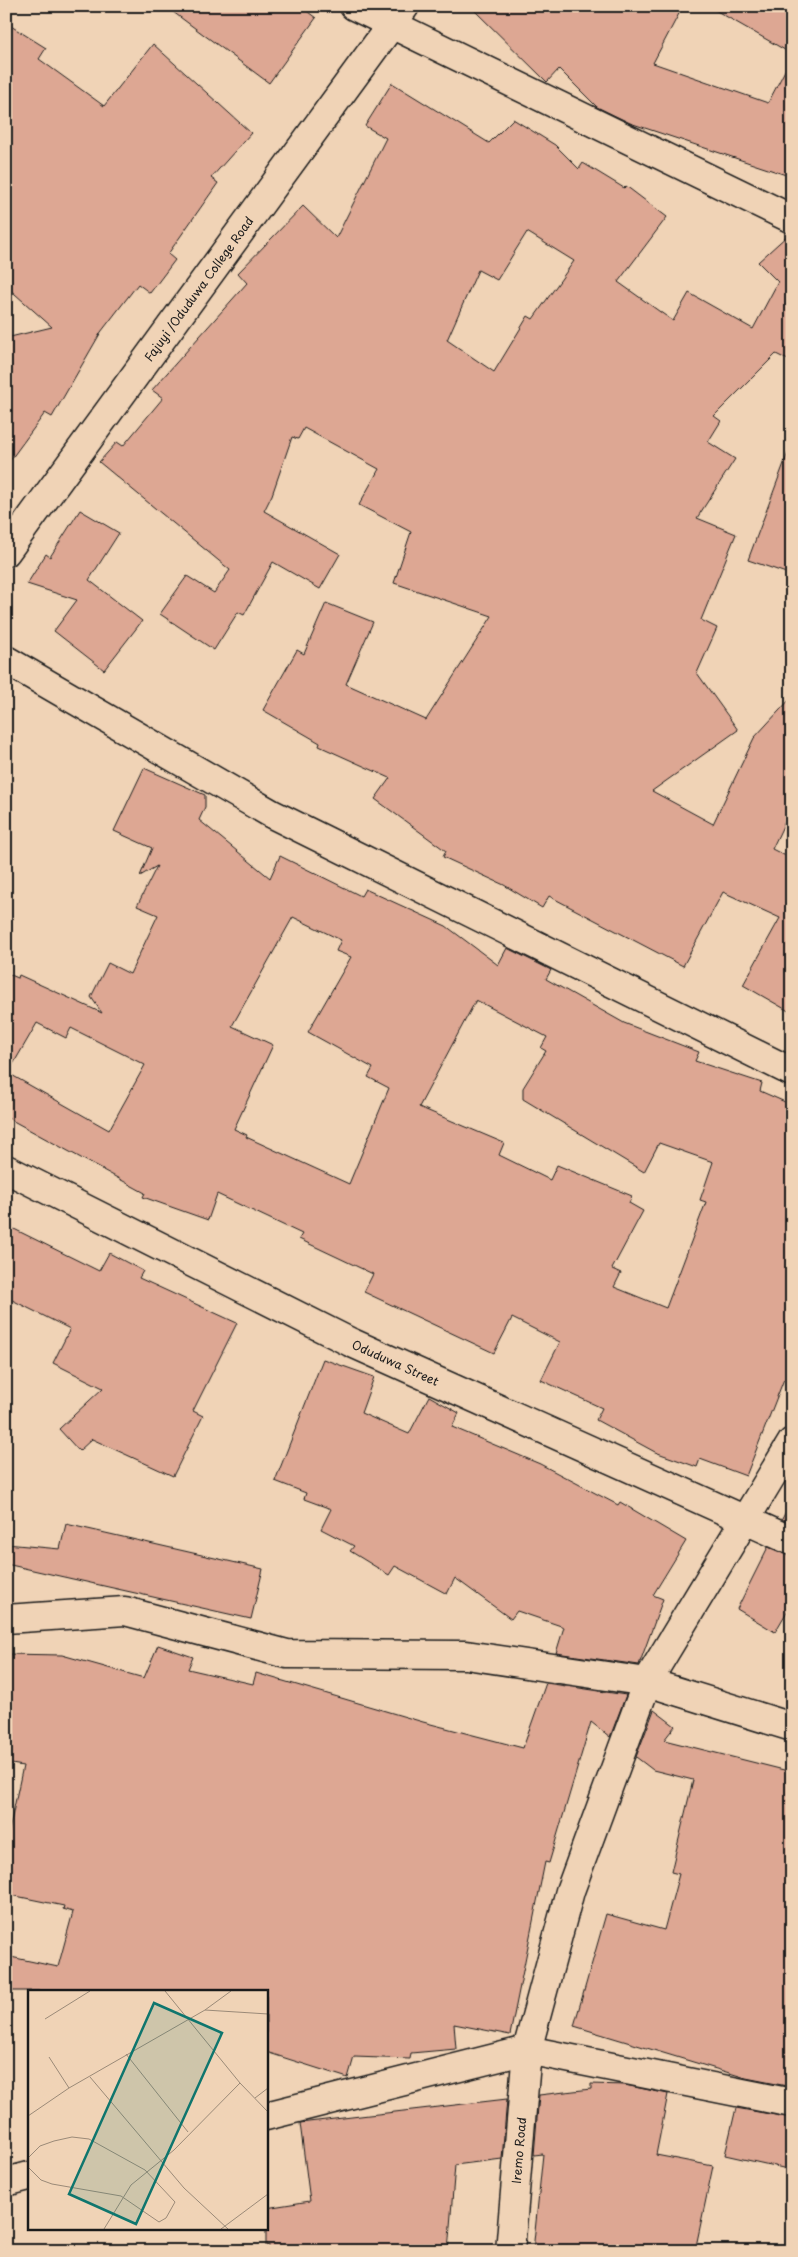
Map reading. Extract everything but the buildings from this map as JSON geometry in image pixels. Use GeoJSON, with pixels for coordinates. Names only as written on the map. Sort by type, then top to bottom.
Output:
{"type":"FeatureCollection","features":[{"type":"Feature","properties":{"kind":"street"},"geometry":{"type":"LineString","coordinates":[[354,6],[398,16],[792,219]]}},
{"type":"Feature","properties":{"kind":"street","name":"Fajuyi /Oduduwa College Road"},"geometry":{"type":"LineString","coordinates":[[6,552],[398,16]]}},
{"type":"Feature","properties":{"kind":"street"},"geometry":{"type":"LineString","coordinates":[[6,660],[272,814],[792,1072]]}},
{"type":"Feature","properties":{"kind":"street","name":"Oduduwa Street"},"geometry":{"type":"LineString","coordinates":[[6,1169],[350,1342],[792,1541]]}},
{"type":"Feature","properties":{"kind":"street","name":"Iremo Road"},"geometry":{"type":"LineString","coordinates":[[510,2251],[527,2050],[570,1891],[647,1682],[792,1442]]}},
{"type":"Feature","properties":{"kind":"street"},"geometry":{"type":"LineString","coordinates":[[6,1619],[125,1611],[287,1654],[466,1655],[647,1682],[792,1727]]}},
{"type":"Feature","properties":{"kind":"street"},"geometry":{"type":"LineString","coordinates":[[268,2115],[527,2050],[792,2103]]}},
{"type":"Feature","properties":{"kind":"street"},"geometry":{"type":"LineString","coordinates":[[6,2182],[28,2176]]}}]}
